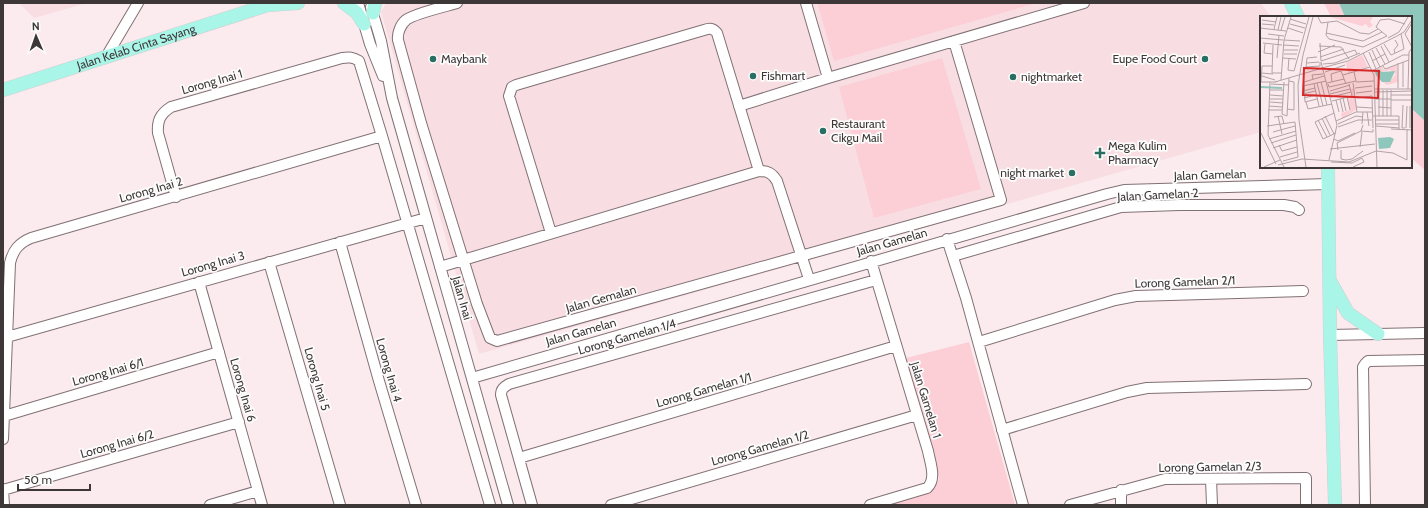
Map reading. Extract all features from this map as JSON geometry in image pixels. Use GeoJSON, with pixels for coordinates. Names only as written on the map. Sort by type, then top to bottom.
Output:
{"type":"FeatureCollection","features":[{"type":"Feature","properties":{"kind":"main road","name":"Jalan Kelab Cinta Sayang"},"geometry":{"type":"LineString","coordinates":[[3,90],[272,4],[298,3]]}},
{"type":"Feature","properties":{"kind":"main road"},"geometry":{"type":"LineString","coordinates":[[344,3],[357,13],[364,24]]}},
{"type":"Feature","properties":{"kind":"main road"},"geometry":{"type":"LineString","coordinates":[[1291,3],[1298,16]]}},
{"type":"Feature","properties":{"kind":"main road"},"geometry":{"type":"LineString","coordinates":[[1328,168],[1330,335],[1335,505]]}},
{"type":"Feature","properties":{"kind":"main road"},"geometry":{"type":"LineString","coordinates":[[1329,280],[1348,313],[1378,334]]}},
{"type":"Feature","properties":{"kind":"street"},"geometry":{"type":"LineString","coordinates":[[106,57],[138,3]]}},
{"type":"Feature","properties":{"kind":"street","name":"Jalan Inai"},"geometry":{"type":"LineString","coordinates":[[358,3],[370,44],[392,98]]}},
{"type":"Feature","properties":{"kind":"street"},"geometry":{"type":"LineString","coordinates":[[457,3],[410,17],[402,24],[398,36],[421,123],[464,259]]}},
{"type":"Feature","properties":{"kind":"street"},"geometry":{"type":"LineString","coordinates":[[806,3],[828,78]]}},
{"type":"Feature","properties":{"kind":"street"},"geometry":{"type":"LineString","coordinates":[[739,106],[828,78],[1084,3]]}},
{"type":"Feature","properties":{"kind":"street","name":"Jalan Inai"},"geometry":{"type":"LineString","coordinates":[[373,6],[392,98],[508,505]]}},
{"type":"Feature","properties":{"kind":"street"},"geometry":{"type":"LineString","coordinates":[[551,233],[509,96],[512,88],[516,85],[709,28],[713,29],[717,33],[759,171]]}},
{"type":"Feature","properties":{"kind":"street"},"geometry":{"type":"LineString","coordinates":[[801,255],[1001,200],[954,41]]}},
{"type":"Feature","properties":{"kind":"street","name":"Lorong Inai 1"},"geometry":{"type":"LineString","coordinates":[[176,197],[157,126],[159,118],[164,111],[170,107],[349,57],[359,61],[362,67],[382,136]]}},
{"type":"Feature","properties":{"kind":"street"},"geometry":{"type":"LineString","coordinates":[[382,136],[490,505]]}},
{"type":"Feature","properties":{"kind":"street","name":"Lorong Inai 2"},"geometry":{"type":"LineString","coordinates":[[3,438],[10,263],[15,249],[21,243],[31,238],[382,136]]}},
{"type":"Feature","properties":{"kind":"street"},"geometry":{"type":"LineString","coordinates":[[440,267],[759,171],[766,171],[771,173],[777,181],[809,279]]}},
{"type":"Feature","properties":{"kind":"street","name":"Jalan Gamelan"},"geometry":{"type":"LineString","coordinates":[[472,378],[947,239],[1124,190],[1328,184]]}},
{"type":"Feature","properties":{"kind":"street","name":"Jalan Gamelan 2"},"geometry":{"type":"LineString","coordinates":[[953,256],[1121,207],[1284,205],[1295,207],[1299,210]]}},
{"type":"Feature","properties":{"kind":"street","name":"Lorong Inai 3"},"geometry":{"type":"LineString","coordinates":[[6,337],[426,218]]}},
{"type":"Feature","properties":{"kind":"street"},"geometry":{"type":"LineString","coordinates":[[947,239],[979,342],[1023,505]]}},
{"type":"Feature","properties":{"kind":"street","name":"Lorong Inai 4"},"geometry":{"type":"LineString","coordinates":[[340,242],[416,505]]}},
{"type":"Feature","properties":{"kind":"street","name":"Jalan Gemalan"},"geometry":{"type":"LineString","coordinates":[[464,259],[488,335],[490,338],[498,342],[801,255]]}},
{"type":"Feature","properties":{"kind":"street","name":"Jalan Gamelan 1"},"geometry":{"type":"LineString","coordinates":[[870,505],[927,488],[932,479],[932,470],[917,415],[871,261]]}},
{"type":"Feature","properties":{"kind":"street","name":"Lorong Inai 5"},"geometry":{"type":"LineString","coordinates":[[269,262],[311,401],[340,505]]}},
{"type":"Feature","properties":{"kind":"street","name":"Lorong Gamelan 1/4"},"geometry":{"type":"LineString","coordinates":[[532,505],[501,395],[501,390],[504,387],[509,384],[876,280]]}},
{"type":"Feature","properties":{"kind":"street","name":"Lorong Inai 6"},"geometry":{"type":"LineString","coordinates":[[199,282],[262,505]]}},
{"type":"Feature","properties":{"kind":"street","name":"Lorong Gamelan 2/1"},"geometry":{"type":"LineString","coordinates":[[979,342],[1120,299],[1136,296],[1303,291]]}},
{"type":"Feature","properties":{"kind":"street"},"geometry":{"type":"LineString","coordinates":[[1330,335],[1425,333]]}},
{"type":"Feature","properties":{"kind":"street","name":"Lorong Gamelan 1/1"},"geometry":{"type":"LineString","coordinates":[[518,458],[896,346]]}},
{"type":"Feature","properties":{"kind":"street","name":"Lorong Inai 6/1"},"geometry":{"type":"LineString","coordinates":[[4,416],[219,352]]}},
{"type":"Feature","properties":{"kind":"street"},"geometry":{"type":"LineString","coordinates":[[1365,505],[1364,364],[1368,361],[1425,360]]}},
{"type":"Feature","properties":{"kind":"street"},"geometry":{"type":"LineString","coordinates":[[1002,430],[1142,389],[1306,384]]}},
{"type":"Feature","properties":{"kind":"street","name":"Lorong Gamelan 1/2"},"geometry":{"type":"LineString","coordinates":[[611,505],[917,415]]}},
{"type":"Feature","properties":{"kind":"street","name":"Lorong Inai 6/2"},"geometry":{"type":"LineString","coordinates":[[3,489],[239,422]]}},
{"type":"Feature","properties":{"kind":"street","name":"Lorong Gamelan 2/3"},"geometry":{"type":"LineString","coordinates":[[1070,505],[1120,490],[1165,479],[1306,478],[1306,505]]}},
{"type":"Feature","properties":{"kind":"street"},"geometry":{"type":"LineString","coordinates":[[1212,479],[1212,505]]}},
{"type":"Feature","properties":{"kind":"street"},"geometry":{"type":"LineString","coordinates":[[3,489],[4,505]]}},
{"type":"Feature","properties":{"kind":"street"},"geometry":{"type":"LineString","coordinates":[[1120,490],[1121,505]]}},
{"type":"Feature","properties":{"kind":"street"},"geometry":{"type":"LineString","coordinates":[[210,505],[258,491]]}},
{"type":"Feature","properties":{"kind":"shaded area"},"geometry":{"type":"Polygon","coordinates":[[[87,3],[34,18],[20,4],[87,3]]]}},
{"type":"Feature","properties":{"kind":"shaded area"},"geometry":{"type":"Polygon","coordinates":[[[386,3],[817,3],[834,60],[1037,3],[1261,3],[1270,16],[1260,16],[1260,132],[479,354],[381,12],[386,3]]]}},
{"type":"Feature","properties":{"kind":"shaded area"},"geometry":{"type":"Polygon","coordinates":[[[817,3],[1037,3],[834,61],[817,3]]]}},
{"type":"Feature","properties":{"kind":"shaded area"},"geometry":{"type":"Polygon","coordinates":[[[1324,3],[1339,3],[1345,16],[1330,16],[1324,3]]]}},
{"type":"Feature","properties":{"kind":"shaded area"},"geometry":{"type":"Polygon","coordinates":[[[1339,3],[1425,3],[1425,121],[1412,109],[1412,16],[1345,16],[1339,3]]]}},
{"type":"Feature","properties":{"kind":"shaded area"},"geometry":{"type":"Polygon","coordinates":[[[942,58],[981,189],[874,218],[839,87],[942,58]]]}},
{"type":"Feature","properties":{"kind":"shaded area"},"geometry":{"type":"Polygon","coordinates":[[[1412,109],[1425,121],[1425,170],[1412,159],[1412,109]]]}},
{"type":"Feature","properties":{"kind":"shaded area"},"geometry":{"type":"Polygon","coordinates":[[[969,342],[1015,505],[888,505],[930,493],[939,479],[906,358],[969,342]]]}},
{"type":"Feature","properties":{"kind":"place","name":"Maybank"},"geometry":{"type":"Point","coordinates":[433,59]}},
{"type":"Feature","properties":{"kind":"place","name":"Eupe Food Court"},"geometry":{"type":"Point","coordinates":[1205,59]}},
{"type":"Feature","properties":{"kind":"place","name":"Fishmart"},"geometry":{"type":"Point","coordinates":[753,76]}},
{"type":"Feature","properties":{"kind":"place","name":"nightmarket"},"geometry":{"type":"Point","coordinates":[1013,77]}},
{"type":"Feature","properties":{"kind":"place","name":"Restaurant Cikgu Mail"},"geometry":{"type":"Point","coordinates":[823,131]}},
{"type":"Feature","properties":{"kind":"place","name":"Mega Kulim Pharmacy"},"geometry":{"type":"Point","coordinates":[1100,153]}},
{"type":"Feature","properties":{"kind":"place","name":"night market"},"geometry":{"type":"Point","coordinates":[1072,173]}}]}
